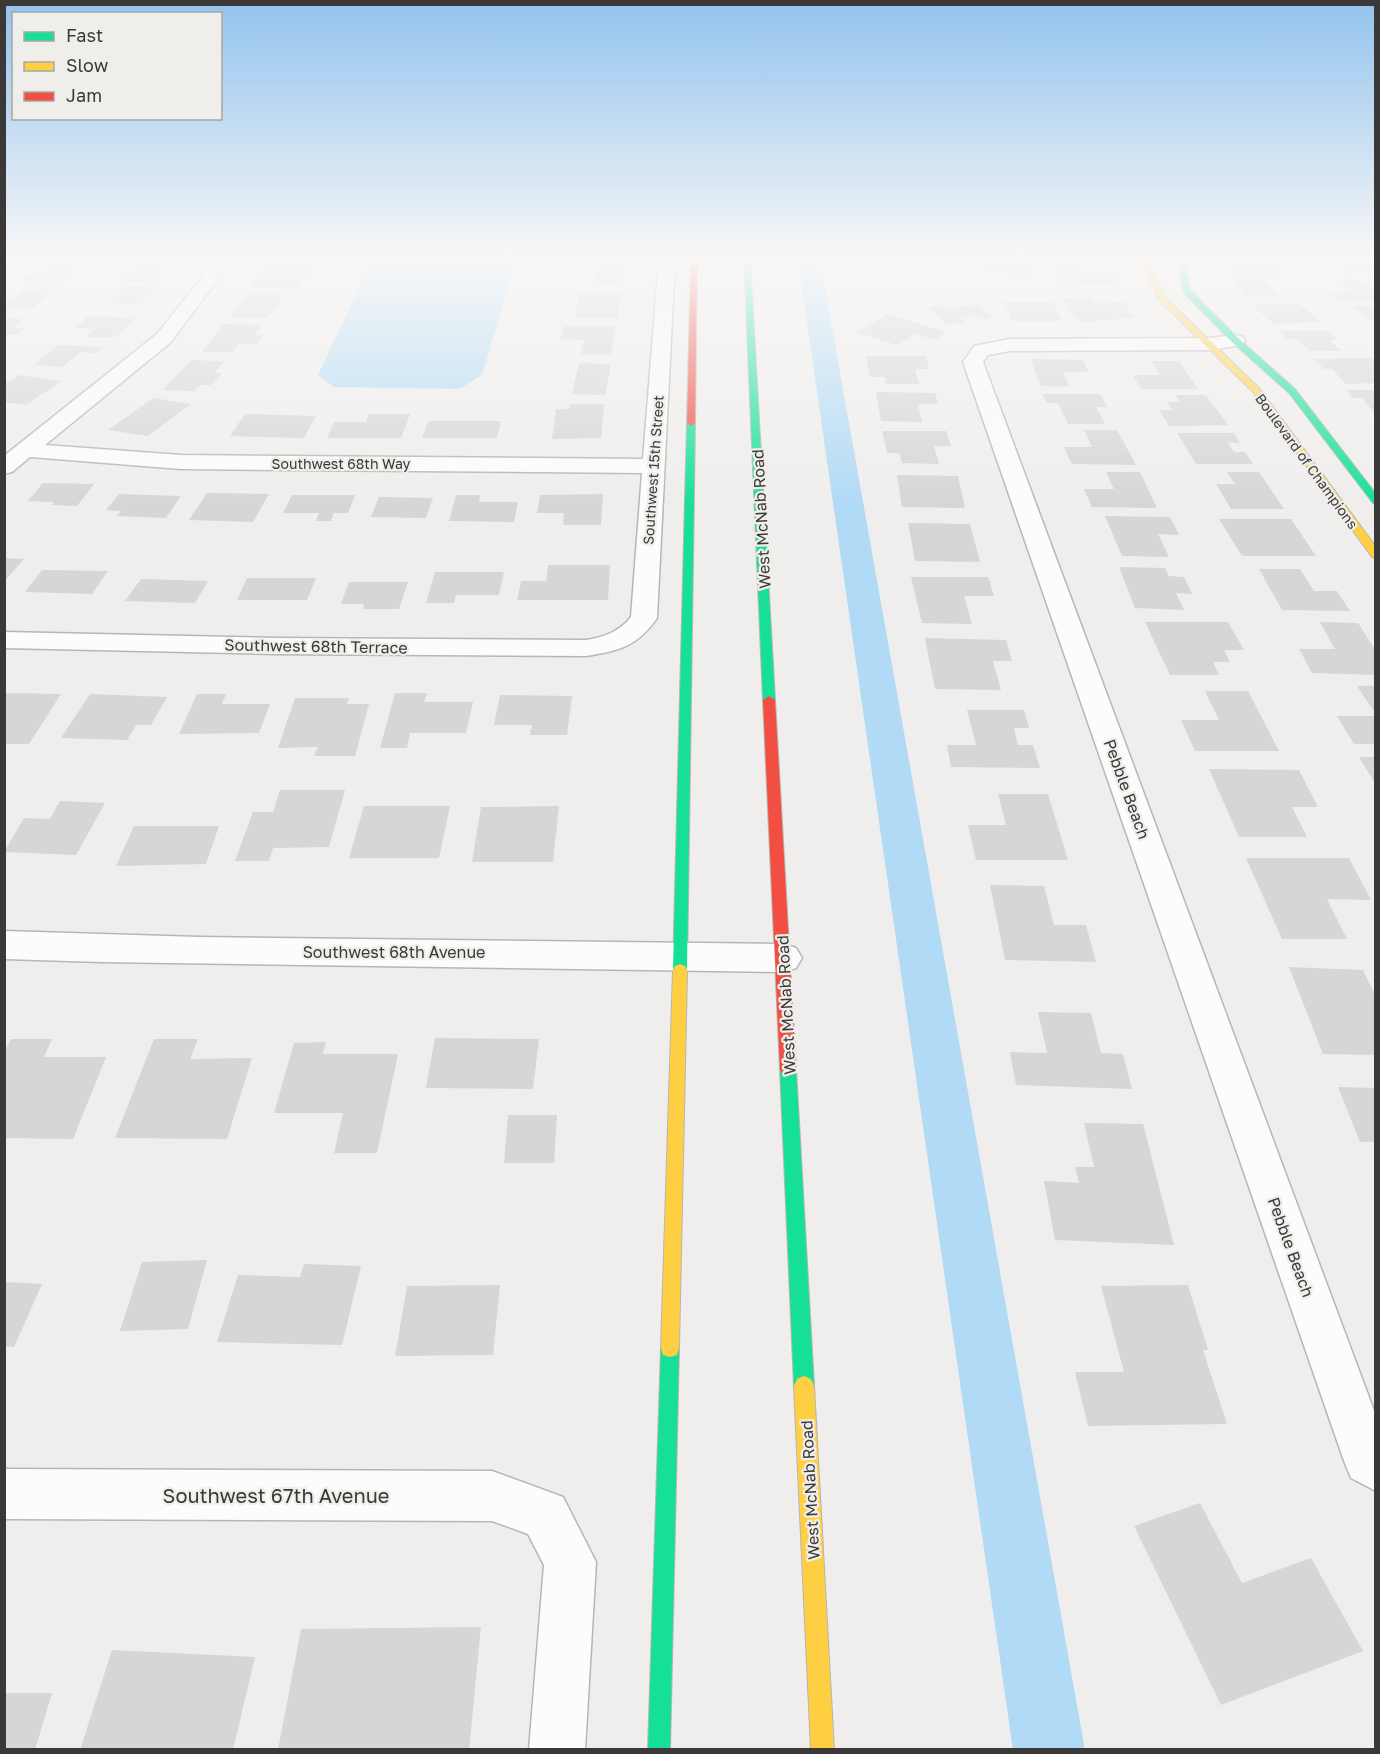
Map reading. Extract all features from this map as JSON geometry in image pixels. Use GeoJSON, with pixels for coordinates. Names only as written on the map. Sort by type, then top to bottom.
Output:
{"type":"FeatureCollection","features":[{"type":"Feature","properties":{"kind":"main road"},"geometry":{"type":"LineString","coordinates":[[659,1749],[680,955],[692,342]]}},
{"type":"Feature","properties":{"kind":"main road","name":"West McNab Road"},"geometry":{"type":"LineString","coordinates":[[751,342],[823,1749]]}},
{"type":"Feature","properties":{"kind":"main road","name":"Boulevard of Champions"},"geometry":{"type":"LineString","coordinates":[[1222,342],[1292,391],[1376,501]]}},
{"type":"Feature","properties":{"kind":"main road","name":"Boulevard of Champions"},"geometry":{"type":"LineString","coordinates":[[1222,342],[1376,555]]}},
{"type":"Feature","properties":{"kind":"street"},"geometry":{"type":"LineString","coordinates":[[4,467],[28,450],[159,342]]}},
{"type":"Feature","properties":{"kind":"street","name":"Southwest 15th Street"},"geometry":{"type":"LineString","coordinates":[[626,639],[644,618],[662,342]]}},
{"type":"Feature","properties":{"kind":"street","name":"Pebble Beach"},"geometry":{"type":"LineString","coordinates":[[1222,342],[1010,345],[981,351],[973,362],[1368,1461],[1376,1467]]}},
{"type":"Feature","properties":{"kind":"street","name":"Southwest 68th Way"},"geometry":{"type":"LineString","coordinates":[[28,450],[181,462],[654,466]]}},
{"type":"Feature","properties":{"kind":"street","name":"Southwest 68th Terrace"},"geometry":{"type":"LineString","coordinates":[[4,640],[276,646],[586,648],[626,639]]}},
{"type":"Feature","properties":{"kind":"street","name":"Southwest 68th Avenue"},"geometry":{"type":"LineString","coordinates":[[4,945],[119,950],[784,958]]}},
{"type":"Feature","properties":{"kind":"street","name":"Southwest 67th Avenue"},"geometry":{"type":"LineString","coordinates":[[4,1494],[492,1496],[545,1515],[570,1562],[557,1749]]}},
{"type":"Feature","properties":{"kind":"water"},"geometry":{"type":"Polygon","coordinates":[[[334,342],[492,342],[482,375],[459,389],[334,387],[318,375],[334,342]]]}},
{"type":"Feature","properties":{"kind":"building"},"geometry":{"type":"Polygon","coordinates":[[[210,342],[258,342],[257,344],[239,343],[232,352],[202,352],[210,342]]]}},
{"type":"Feature","properties":{"kind":"building"},"geometry":{"type":"Polygon","coordinates":[[[584,342],[613,342],[611,355],[581,354],[584,342]]]}},
{"type":"Feature","properties":{"kind":"building"},"geometry":{"type":"Polygon","coordinates":[[[887,342],[902,342],[897,345],[887,342]]]}},
{"type":"Feature","properties":{"kind":"building"},"geometry":{"type":"Polygon","coordinates":[[[1301,342],[1332,342],[1341,351],[1309,351],[1301,342]]]}},
{"type":"Feature","properties":{"kind":"building"},"geometry":{"type":"Polygon","coordinates":[[[58,345],[103,347],[96,353],[80,352],[63,367],[34,365],[58,345]]]}},
{"type":"Feature","properties":{"kind":"building"},"geometry":{"type":"Polygon","coordinates":[[[866,356],[926,356],[929,369],[915,369],[919,384],[886,384],[885,377],[870,377],[866,356]]]}},
{"type":"Feature","properties":{"kind":"building"},"geometry":{"type":"Polygon","coordinates":[[[1376,358],[1376,375],[1371,375],[1376,379],[1376,383],[1346,384],[1332,369],[1324,369],[1313,359],[1376,358]]]}},
{"type":"Feature","properties":{"kind":"building"},"geometry":{"type":"Polygon","coordinates":[[[1030,359],[1083,360],[1089,372],[1063,372],[1069,387],[1041,386],[1030,359]]]}},
{"type":"Feature","properties":{"kind":"building"},"geometry":{"type":"Polygon","coordinates":[[[191,360],[224,361],[214,373],[222,373],[211,385],[200,385],[194,391],[163,390],[191,360]]]}},
{"type":"Feature","properties":{"kind":"building"},"geometry":{"type":"Polygon","coordinates":[[[1151,361],[1179,361],[1198,389],[1141,389],[1133,375],[1160,375],[1151,361]]]}},
{"type":"Feature","properties":{"kind":"building"},"geometry":{"type":"Polygon","coordinates":[[[579,363],[611,364],[605,395],[572,394],[579,363]]]}},
{"type":"Feature","properties":{"kind":"building"},"geometry":{"type":"Polygon","coordinates":[[[19,375],[62,381],[26,405],[4,402],[4,384],[19,375]]]}},
{"type":"Feature","properties":{"kind":"building"},"geometry":{"type":"Polygon","coordinates":[[[1346,390],[1376,390],[1376,415],[1362,398],[1353,398],[1346,390]]]}},
{"type":"Feature","properties":{"kind":"building"},"geometry":{"type":"Polygon","coordinates":[[[876,392],[935,393],[938,404],[918,404],[922,422],[881,421],[876,392]]]}},
{"type":"Feature","properties":{"kind":"building"},"geometry":{"type":"Polygon","coordinates":[[[1042,394],[1100,394],[1107,407],[1096,407],[1105,424],[1068,424],[1058,403],[1047,403],[1042,394]]]}},
{"type":"Feature","properties":{"kind":"building"},"geometry":{"type":"Polygon","coordinates":[[[1175,395],[1206,395],[1228,425],[1169,426],[1159,410],[1173,410],[1167,402],[1180,402],[1175,395]]]}},
{"type":"Feature","properties":{"kind":"building"},"geometry":{"type":"Polygon","coordinates":[[[153,398],[191,404],[148,436],[108,430],[153,398]]]}},
{"type":"Feature","properties":{"kind":"building"},"geometry":{"type":"Polygon","coordinates":[[[570,404],[604,404],[601,438],[552,439],[556,409],[569,409],[570,404]]]}},
{"type":"Feature","properties":{"kind":"building"},"geometry":{"type":"Polygon","coordinates":[[[245,414],[316,416],[304,438],[230,436],[245,414]]]}},
{"type":"Feature","properties":{"kind":"building"},"geometry":{"type":"Polygon","coordinates":[[[369,414],[410,414],[401,438],[327,438],[334,422],[366,422],[369,414]]]}},
{"type":"Feature","properties":{"kind":"building"},"geometry":{"type":"Polygon","coordinates":[[[428,421],[501,421],[497,438],[422,438],[428,421]]]}},
{"type":"Feature","properties":{"kind":"building"},"geometry":{"type":"Polygon","coordinates":[[[1084,430],[1117,430],[1136,465],[1072,464],[1064,447],[1092,447],[1084,430]]]}},
{"type":"Feature","properties":{"kind":"building"},"geometry":{"type":"Polygon","coordinates":[[[882,431],[946,431],[951,446],[934,446],[939,464],[902,463],[899,453],[887,453],[882,431]]]}},
{"type":"Feature","properties":{"kind":"building"},"geometry":{"type":"Polygon","coordinates":[[[1177,433],[1234,433],[1240,443],[1228,442],[1234,452],[1245,452],[1253,464],[1196,464],[1177,433]]]}},
{"type":"Feature","properties":{"kind":"building"},"geometry":{"type":"Polygon","coordinates":[[[1106,472],[1140,472],[1157,508],[1092,507],[1084,489],[1114,489],[1106,472]]]}},
{"type":"Feature","properties":{"kind":"building"},"geometry":{"type":"Polygon","coordinates":[[[1227,472],[1259,472],[1284,509],[1231,509],[1216,484],[1235,484],[1227,472]]]}},
{"type":"Feature","properties":{"kind":"building"},"geometry":{"type":"Polygon","coordinates":[[[897,475],[958,476],[965,508],[902,507],[897,475]]]}},
{"type":"Feature","properties":{"kind":"building"},"geometry":{"type":"Polygon","coordinates":[[[43,483],[94,484],[77,506],[28,501],[43,483]]]}},
{"type":"Feature","properties":{"kind":"building"},"geometry":{"type":"Polygon","coordinates":[[[207,493],[269,494],[253,522],[189,520],[207,493]]]}},
{"type":"Feature","properties":{"kind":"building"},"geometry":{"type":"Polygon","coordinates":[[[119,494],[181,496],[166,518],[117,516],[121,511],[106,510],[119,494]]]}},
{"type":"Feature","properties":{"kind":"building"},"geometry":{"type":"Polygon","coordinates":[[[603,494],[601,525],[563,525],[564,513],[537,513],[540,495],[603,494]]]}},
{"type":"Feature","properties":{"kind":"building"},"geometry":{"type":"Polygon","coordinates":[[[292,495],[355,495],[348,513],[334,513],[331,521],[316,521],[319,513],[283,513],[292,495]]]}},
{"type":"Feature","properties":{"kind":"building"},"geometry":{"type":"Polygon","coordinates":[[[456,495],[480,495],[479,502],[518,502],[514,522],[449,521],[456,495]]]}},
{"type":"Feature","properties":{"kind":"building"},"geometry":{"type":"Polygon","coordinates":[[[379,497],[433,498],[426,518],[371,517],[379,497]]]}},
{"type":"Feature","properties":{"kind":"building"},"geometry":{"type":"Polygon","coordinates":[[[1105,516],[1170,517],[1179,535],[1158,534],[1169,557],[1122,556],[1105,516]]]}},
{"type":"Feature","properties":{"kind":"building"},"geometry":{"type":"Polygon","coordinates":[[[1219,519],[1291,519],[1316,556],[1242,556],[1219,519]]]}},
{"type":"Feature","properties":{"kind":"building"},"geometry":{"type":"Polygon","coordinates":[[[908,523],[970,524],[980,562],[915,561],[908,523]]]}},
{"type":"Feature","properties":{"kind":"building"},"geometry":{"type":"Polygon","coordinates":[[[4,558],[24,559],[4,582],[4,558]]]}},
{"type":"Feature","properties":{"kind":"building"},"geometry":{"type":"Polygon","coordinates":[[[548,565],[610,565],[608,600],[517,600],[521,581],[546,581],[548,565]]]}},
{"type":"Feature","properties":{"kind":"building"},"geometry":{"type":"Polygon","coordinates":[[[1119,567],[1165,568],[1169,576],[1184,577],[1192,594],[1176,593],[1184,610],[1135,608],[1119,567]]]}},
{"type":"Feature","properties":{"kind":"building"},"geometry":{"type":"Polygon","coordinates":[[[1259,569],[1300,569],[1314,591],[1337,591],[1350,611],[1282,610],[1259,569]]]}},
{"type":"Feature","properties":{"kind":"building"},"geometry":{"type":"Polygon","coordinates":[[[42,570],[108,571],[92,594],[25,592],[42,570]]]}},
{"type":"Feature","properties":{"kind":"building"},"geometry":{"type":"Polygon","coordinates":[[[435,572],[504,572],[499,595],[456,595],[454,603],[426,603],[435,572]]]}},
{"type":"Feature","properties":{"kind":"building"},"geometry":{"type":"Polygon","coordinates":[[[911,577],[988,577],[994,596],[964,596],[972,624],[922,623],[911,577]]]}},
{"type":"Feature","properties":{"kind":"building"},"geometry":{"type":"Polygon","coordinates":[[[247,578],[316,578],[307,600],[237,600],[247,578]]]}},
{"type":"Feature","properties":{"kind":"building"},"geometry":{"type":"Polygon","coordinates":[[[141,579],[208,581],[195,603],[125,601],[141,579]]]}},
{"type":"Feature","properties":{"kind":"building"},"geometry":{"type":"Polygon","coordinates":[[[349,582],[408,582],[399,609],[363,609],[364,604],[341,604],[349,582]]]}},
{"type":"Feature","properties":{"kind":"building"},"geometry":{"type":"Polygon","coordinates":[[[1145,622],[1228,622],[1244,650],[1224,650],[1230,662],[1213,662],[1219,675],[1170,675],[1145,622]]]}},
{"type":"Feature","properties":{"kind":"building"},"geometry":{"type":"Polygon","coordinates":[[[1320,622],[1358,623],[1376,651],[1376,675],[1312,673],[1299,649],[1335,649],[1320,622]]]}},
{"type":"Feature","properties":{"kind":"building"},"geometry":{"type":"Polygon","coordinates":[[[925,638],[1006,640],[1012,661],[993,661],[1001,690],[935,689],[925,638]]]}},
{"type":"Feature","properties":{"kind":"building"},"geometry":{"type":"Polygon","coordinates":[[[1357,686],[1376,686],[1376,714],[1357,686]]]}},
{"type":"Feature","properties":{"kind":"building"},"geometry":{"type":"Polygon","coordinates":[[[1205,691],[1248,691],[1279,751],[1195,751],[1181,720],[1219,720],[1205,691]]]}},
{"type":"Feature","properties":{"kind":"building"},"geometry":{"type":"Polygon","coordinates":[[[4,693],[61,694],[29,744],[4,744],[4,693]]]}},
{"type":"Feature","properties":{"kind":"building"},"geometry":{"type":"Polygon","coordinates":[[[395,693],[427,693],[424,702],[473,702],[466,733],[410,733],[407,748],[380,748],[395,693]]]}},
{"type":"Feature","properties":{"kind":"building"},"geometry":{"type":"Polygon","coordinates":[[[90,694],[167,697],[151,725],[136,725],[127,740],[61,738],[90,694]]]}},
{"type":"Feature","properties":{"kind":"building"},"geometry":{"type":"Polygon","coordinates":[[[197,694],[226,694],[222,704],[270,704],[259,733],[179,734],[197,694]]]}},
{"type":"Feature","properties":{"kind":"building"},"geometry":{"type":"Polygon","coordinates":[[[500,695],[572,696],[567,735],[530,735],[532,725],[494,725],[500,695]]]}},
{"type":"Feature","properties":{"kind":"building"},"geometry":{"type":"Polygon","coordinates":[[[295,698],[349,698],[347,704],[369,704],[355,756],[314,756],[318,747],[278,748],[295,698]]]}},
{"type":"Feature","properties":{"kind":"building"},"geometry":{"type":"Polygon","coordinates":[[[967,710],[1024,710],[1029,728],[1014,728],[1018,745],[1033,745],[1040,768],[951,767],[947,745],[976,745],[967,710]]]}},
{"type":"Feature","properties":{"kind":"building"},"geometry":{"type":"Polygon","coordinates":[[[1337,716],[1376,716],[1376,744],[1354,744],[1337,716]]]}},
{"type":"Feature","properties":{"kind":"building"},"geometry":{"type":"Polygon","coordinates":[[[1359,757],[1376,757],[1376,785],[1359,757]]]}},
{"type":"Feature","properties":{"kind":"building"},"geometry":{"type":"Polygon","coordinates":[[[1209,769],[1299,770],[1318,807],[1292,807],[1307,837],[1239,837],[1209,769]]]}},
{"type":"Feature","properties":{"kind":"building"},"geometry":{"type":"Polygon","coordinates":[[[280,790],[345,790],[329,847],[273,848],[269,861],[235,861],[253,812],[273,812],[280,790]]]}},
{"type":"Feature","properties":{"kind":"building"},"geometry":{"type":"Polygon","coordinates":[[[998,794],[1048,794],[1068,860],[976,860],[968,825],[1006,825],[998,794]]]}},
{"type":"Feature","properties":{"kind":"building"},"geometry":{"type":"Polygon","coordinates":[[[60,801],[105,803],[76,855],[4,852],[24,818],[50,819],[60,801]]]}},
{"type":"Feature","properties":{"kind":"building"},"geometry":{"type":"Polygon","coordinates":[[[364,806],[450,806],[439,858],[349,858],[364,806]]]}},
{"type":"Feature","properties":{"kind":"building"},"geometry":{"type":"Polygon","coordinates":[[[559,806],[553,862],[472,862],[481,807],[559,806]]]}},
{"type":"Feature","properties":{"kind":"building"},"geometry":{"type":"Polygon","coordinates":[[[134,826],[219,826],[206,864],[116,866],[134,826]]]}},
{"type":"Feature","properties":{"kind":"building"},"geometry":{"type":"Polygon","coordinates":[[[1246,858],[1349,858],[1371,900],[1327,899],[1347,939],[1282,939],[1246,858]]]}},
{"type":"Feature","properties":{"kind":"building"},"geometry":{"type":"Polygon","coordinates":[[[990,885],[1044,886],[1054,925],[1086,925],[1096,962],[1005,960],[990,885]]]}},
{"type":"Feature","properties":{"kind":"building"},"geometry":{"type":"Polygon","coordinates":[[[1289,967],[1363,970],[1376,997],[1376,1055],[1323,1054],[1289,967]]]}},
{"type":"Feature","properties":{"kind":"building"},"geometry":{"type":"Polygon","coordinates":[[[1038,1012],[1091,1013],[1101,1053],[1123,1054],[1132,1089],[1016,1085],[1010,1052],[1047,1053],[1038,1012]]]}},
{"type":"Feature","properties":{"kind":"building"},"geometry":{"type":"Polygon","coordinates":[[[435,1038],[539,1039],[533,1089],[426,1088],[435,1038]]]}},
{"type":"Feature","properties":{"kind":"building"},"geometry":{"type":"Polygon","coordinates":[[[11,1039],[52,1039],[44,1057],[106,1057],[73,1139],[4,1138],[4,1052],[11,1039]]]}},
{"type":"Feature","properties":{"kind":"building"},"geometry":{"type":"Polygon","coordinates":[[[154,1039],[198,1039],[190,1059],[252,1058],[227,1139],[115,1138],[154,1039]]]}},
{"type":"Feature","properties":{"kind":"building"},"geometry":{"type":"Polygon","coordinates":[[[326,1042],[323,1054],[398,1054],[377,1153],[334,1153],[343,1113],[274,1113],[294,1043],[326,1042]]]}},
{"type":"Feature","properties":{"kind":"building"},"geometry":{"type":"Polygon","coordinates":[[[1338,1087],[1376,1088],[1376,1142],[1360,1142],[1338,1087]]]}},
{"type":"Feature","properties":{"kind":"building"},"geometry":{"type":"Polygon","coordinates":[[[508,1115],[557,1115],[554,1163],[504,1163],[508,1115]]]}},
{"type":"Feature","properties":{"kind":"building"},"geometry":{"type":"Polygon","coordinates":[[[1084,1123],[1143,1124],[1174,1245],[1055,1240],[1044,1181],[1079,1183],[1075,1167],[1094,1167],[1084,1123]]]}},
{"type":"Feature","properties":{"kind":"building"},"geometry":{"type":"Polygon","coordinates":[[[207,1260],[188,1329],[120,1331],[142,1262],[207,1260]]]}},
{"type":"Feature","properties":{"kind":"building"},"geometry":{"type":"Polygon","coordinates":[[[304,1264],[361,1266],[342,1345],[217,1342],[238,1275],[300,1277],[304,1264]]]}},
{"type":"Feature","properties":{"kind":"building"},"geometry":{"type":"Polygon","coordinates":[[[4,1282],[42,1284],[14,1347],[4,1346],[4,1282]]]}},
{"type":"Feature","properties":{"kind":"building"},"geometry":{"type":"Polygon","coordinates":[[[500,1285],[493,1355],[395,1356],[407,1286],[500,1285]]]}},
{"type":"Feature","properties":{"kind":"building"},"geometry":{"type":"Polygon","coordinates":[[[1188,1285],[1208,1350],[1203,1350],[1227,1424],[1088,1426],[1075,1372],[1124,1372],[1101,1286],[1188,1285]]]}},
{"type":"Feature","properties":{"kind":"building"},"geometry":{"type":"Polygon","coordinates":[[[1200,1503],[1242,1583],[1311,1558],[1363,1651],[1221,1705],[1134,1526],[1200,1503]]]}},
{"type":"Feature","properties":{"kind":"building"},"geometry":{"type":"Polygon","coordinates":[[[481,1627],[469,1750],[278,1750],[301,1629],[481,1627]]]}},
{"type":"Feature","properties":{"kind":"building"},"geometry":{"type":"Polygon","coordinates":[[[112,1650],[255,1657],[233,1750],[80,1750],[112,1650]]]}},
{"type":"Feature","properties":{"kind":"building"},"geometry":{"type":"Polygon","coordinates":[[[4,1693],[52,1693],[35,1750],[4,1750],[4,1693]]]}},
{"type":"Feature","properties":{"kind":"waterway"},"geometry":{"type":"LineString","coordinates":[[822,342],[1049,1750]]}},
{"type":"Feature","properties":{"kind":"traffic: fast"},"geometry":{"type":"LineString","coordinates":[[751,342],[769,700]]}},
{"type":"Feature","properties":{"kind":"traffic: fast"},"geometry":{"type":"LineString","coordinates":[[1237,342],[1292,391],[1376,501]]}},
{"type":"Feature","properties":{"kind":"traffic: fast"},"geometry":{"type":"LineString","coordinates":[[680,970],[691,423]]}},
{"type":"Feature","properties":{"kind":"traffic: fast"},"geometry":{"type":"LineString","coordinates":[[788,1069],[804,1386]]}},
{"type":"Feature","properties":{"kind":"traffic: fast"},"geometry":{"type":"LineString","coordinates":[[659,1750],[670,1348]]}},
{"type":"Feature","properties":{"kind":"traffic: slow"},"geometry":{"type":"LineString","coordinates":[[1207,342],[1256,390],[1376,555]]}},
{"type":"Feature","properties":{"kind":"traffic: slow"},"geometry":{"type":"LineString","coordinates":[[670,1348],[680,970]]}},
{"type":"Feature","properties":{"kind":"traffic: slow"},"geometry":{"type":"LineString","coordinates":[[804,1386],[823,1750]]}},
{"type":"Feature","properties":{"kind":"traffic: jam"},"geometry":{"type":"LineString","coordinates":[[691,423],[692,342]]}},
{"type":"Feature","properties":{"kind":"traffic: jam"},"geometry":{"type":"LineString","coordinates":[[769,700],[788,1069]]}}]}
